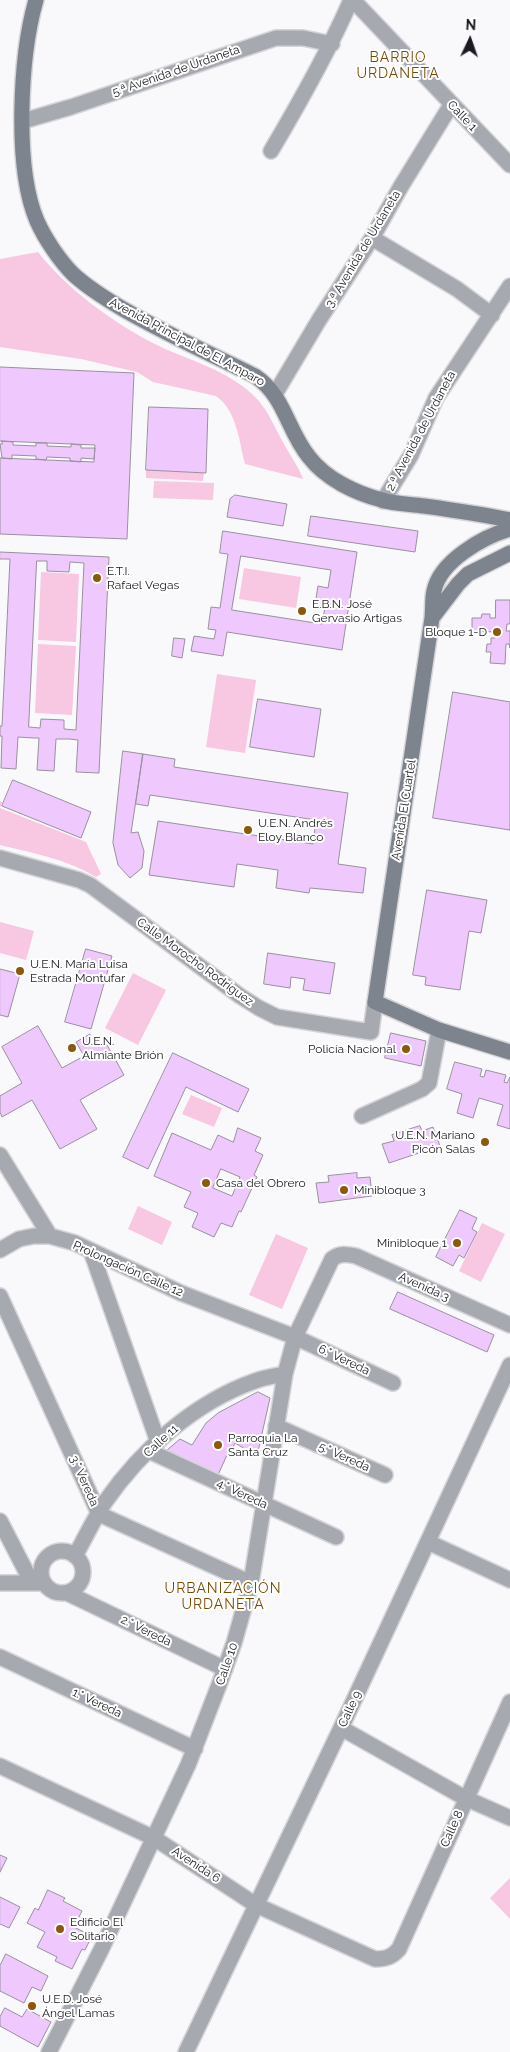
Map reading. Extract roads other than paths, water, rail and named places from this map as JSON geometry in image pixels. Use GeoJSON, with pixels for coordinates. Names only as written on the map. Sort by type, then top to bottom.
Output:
{"type":"FeatureCollection","features":[{"type":"Feature","properties":{"kind":"main road","name":"Avenida Principal de El Amparo"},"geometry":{"type":"LineString","coordinates":[[36,0],[27,44],[22,121],[23,158],[37,221],[54,250],[73,274],[101,295],[152,325],[255,376],[267,384],[275,394],[301,447],[319,469],[335,480],[383,500],[480,513],[510,520]]}},
{"type":"Feature","properties":{"kind":"main road","name":"Avenida El Cuartel"},"geometry":{"type":"LineString","coordinates":[[375,1002],[432,618],[434,589],[455,558],[480,542],[510,529]]}},
{"type":"Feature","properties":{"kind":"main road","name":"Avenida El Cuartel"},"geometry":{"type":"LineString","coordinates":[[432,618],[468,574],[510,552]]}},
{"type":"Feature","properties":{"kind":"main road"},"geometry":{"type":"LineString","coordinates":[[375,1002],[439,1030],[510,1052]]}},
{"type":"Feature","properties":{"kind":"street"},"geometry":{"type":"LineString","coordinates":[[271,151],[314,78],[352,0]]}},
{"type":"Feature","properties":{"kind":"street","name":"Calle 1"},"geometry":{"type":"LineString","coordinates":[[352,0],[400,47],[451,105],[510,165]]}},
{"type":"Feature","properties":{"kind":"street","name":"5.ª Avenida de Urdaneta"},"geometry":{"type":"LineString","coordinates":[[22,121],[71,107],[276,38],[303,38],[332,44]]}},
{"type":"Feature","properties":{"kind":"street","name":"3.ª Avenida de Urdaneta"},"geometry":{"type":"LineString","coordinates":[[275,394],[372,238],[451,105]]}},
{"type":"Feature","properties":{"kind":"street"},"geometry":{"type":"LineString","coordinates":[[372,238],[457,289],[492,315]]}},
{"type":"Feature","properties":{"kind":"street","name":"2.ª Avenida de Urdaneta"},"geometry":{"type":"LineString","coordinates":[[383,500],[411,455],[436,398],[510,286]]}},
{"type":"Feature","properties":{"kind":"street","name":"Calle Morocho Rodríguez"},"geometry":{"type":"LineString","coordinates":[[0,858],[79,880],[90,886],[247,1000],[277,1017],[371,1032],[375,1002]]}},
{"type":"Feature","properties":{"kind":"street"},"geometry":{"type":"LineString","coordinates":[[362,1116],[422,1089],[429,1083],[439,1030]]}},
{"type":"Feature","properties":{"kind":"street"},"geometry":{"type":"LineString","coordinates":[[0,1155],[50,1236]]}},
{"type":"Feature","properties":{"kind":"street","name":"Prolongación Calle 12"},"geometry":{"type":"LineString","coordinates":[[0,1250],[19,1239],[34,1236],[50,1236],[75,1243],[181,1293],[295,1338]]}},
{"type":"Feature","properties":{"kind":"street"},"geometry":{"type":"LineString","coordinates":[[91,1251],[154,1446]]}},
{"type":"Feature","properties":{"kind":"street","name":"Calle 10"},"geometry":{"type":"LineString","coordinates":[[49,2052],[101,1950],[195,1749],[225,1669],[250,1583],[285,1374],[295,1338],[332,1259],[337,1255]]}},
{"type":"Feature","properties":{"kind":"street","name":"Avenida 3"},"geometry":{"type":"LineString","coordinates":[[337,1255],[356,1256],[510,1325]]}},
{"type":"Feature","properties":{"kind":"street","name":"3.° Vereda"},"geometry":{"type":"LineString","coordinates":[[0,1296],[99,1514],[250,1583]]}},
{"type":"Feature","properties":{"kind":"street","name":"6.° Vereda"},"geometry":{"type":"LineString","coordinates":[[295,1338],[393,1383]]}},
{"type":"Feature","properties":{"kind":"street","name":"Calle 9"},"geometry":{"type":"LineString","coordinates":[[186,2052],[341,1728],[510,1365]]}},
{"type":"Feature","properties":{"kind":"street","name":"Calle 11"},"geometry":{"type":"LineString","coordinates":[[76,1556],[99,1514],[127,1474],[181,1422],[223,1394],[257,1380],[285,1374]]}},
{"type":"Feature","properties":{"kind":"street","name":"5.° Vereda"},"geometry":{"type":"LineString","coordinates":[[276,1426],[384,1475]]}},
{"type":"Feature","properties":{"kind":"street","name":"4.° Vereda"},"geometry":{"type":"LineString","coordinates":[[154,1446],[264,1504],[336,1537]]}},
{"type":"Feature","properties":{"kind":"street"},"geometry":{"type":"LineString","coordinates":[[0,1521],[38,1583],[53,1592],[67,1593],[78,1586],[83,1574],[80,1561],[76,1556],[63,1551],[56,1552],[45,1558],[40,1570],[38,1583]]}},
{"type":"Feature","properties":{"kind":"street"},"geometry":{"type":"LineString","coordinates":[[428,1542],[510,1580]]}},
{"type":"Feature","properties":{"kind":"street"},"geometry":{"type":"LineString","coordinates":[[0,1583],[38,1583]]}},
{"type":"Feature","properties":{"kind":"street","name":"2.° Vereda"},"geometry":{"type":"LineString","coordinates":[[67,1593],[225,1669]]}},
{"type":"Feature","properties":{"kind":"street","name":"1.° Vereda"},"geometry":{"type":"LineString","coordinates":[[0,1657],[195,1749]]}},
{"type":"Feature","properties":{"kind":"street","name":"Calle 8"},"geometry":{"type":"LineString","coordinates":[[392,1956],[399,1949],[465,1798],[510,1702]]}},
{"type":"Feature","properties":{"kind":"street"},"geometry":{"type":"LineString","coordinates":[[341,1728],[465,1798],[510,1818]]}},
{"type":"Feature","properties":{"kind":"street","name":"Avenida 6"},"geometry":{"type":"LineString","coordinates":[[0,1766],[154,1838],[256,1905],[375,1959],[384,1959],[392,1956]]}},
{"type":"Feature","properties":{"kind":"place","name":"E.T.I. Rafael Vegas"},"geometry":{"type":"Point","coordinates":[97,578]}},
{"type":"Feature","properties":{"kind":"place","name":"E.B.N. José Gervasio Artigas"},"geometry":{"type":"Point","coordinates":[302,611]}},
{"type":"Feature","properties":{"kind":"place","name":"Bloque 1-D"},"geometry":{"type":"Point","coordinates":[497,632]}},
{"type":"Feature","properties":{"kind":"place","name":"U.E.N. Andrés Eloy Blanco"},"geometry":{"type":"Point","coordinates":[248,830]}},
{"type":"Feature","properties":{"kind":"place","name":"U.E.N. María Luisa Estrada Montufar"},"geometry":{"type":"Point","coordinates":[20,971]}},
{"type":"Feature","properties":{"kind":"place","name":"U.E.N. Almiante Brión"},"geometry":{"type":"Point","coordinates":[72,1048]}},
{"type":"Feature","properties":{"kind":"place","name":"Policía Nacional"},"geometry":{"type":"Point","coordinates":[406,1049]}},
{"type":"Feature","properties":{"kind":"place","name":"U.E.N. Mariano Picón Salas"},"geometry":{"type":"Point","coordinates":[485,1142]}},
{"type":"Feature","properties":{"kind":"place","name":"Casa del Obrero"},"geometry":{"type":"Point","coordinates":[206,1183]}},
{"type":"Feature","properties":{"kind":"place","name":"Minibloque 3"},"geometry":{"type":"Point","coordinates":[344,1190]}},
{"type":"Feature","properties":{"kind":"place","name":"Minibloque 1"},"geometry":{"type":"Point","coordinates":[457,1243]}},
{"type":"Feature","properties":{"kind":"place","name":"Parroquia La Santa Cruz"},"geometry":{"type":"Point","coordinates":[218,1445]}},
{"type":"Feature","properties":{"kind":"place","name":"Edificio El Solitario"},"geometry":{"type":"Point","coordinates":[60,1929]}},
{"type":"Feature","properties":{"kind":"place","name":"U.E.D. José Ángel Lamas"},"geometry":{"type":"Point","coordinates":[32,2006]}},
{"type":"Feature","properties":{"kind":"district","name":"BARRIO URDANETA"},"geometry":{"type":"Point","coordinates":[398,66]}},
{"type":"Feature","properties":{"kind":"district","name":"URBANIZACIÓN URDANETA"},"geometry":{"type":"Point","coordinates":[223,1598]}}]}
